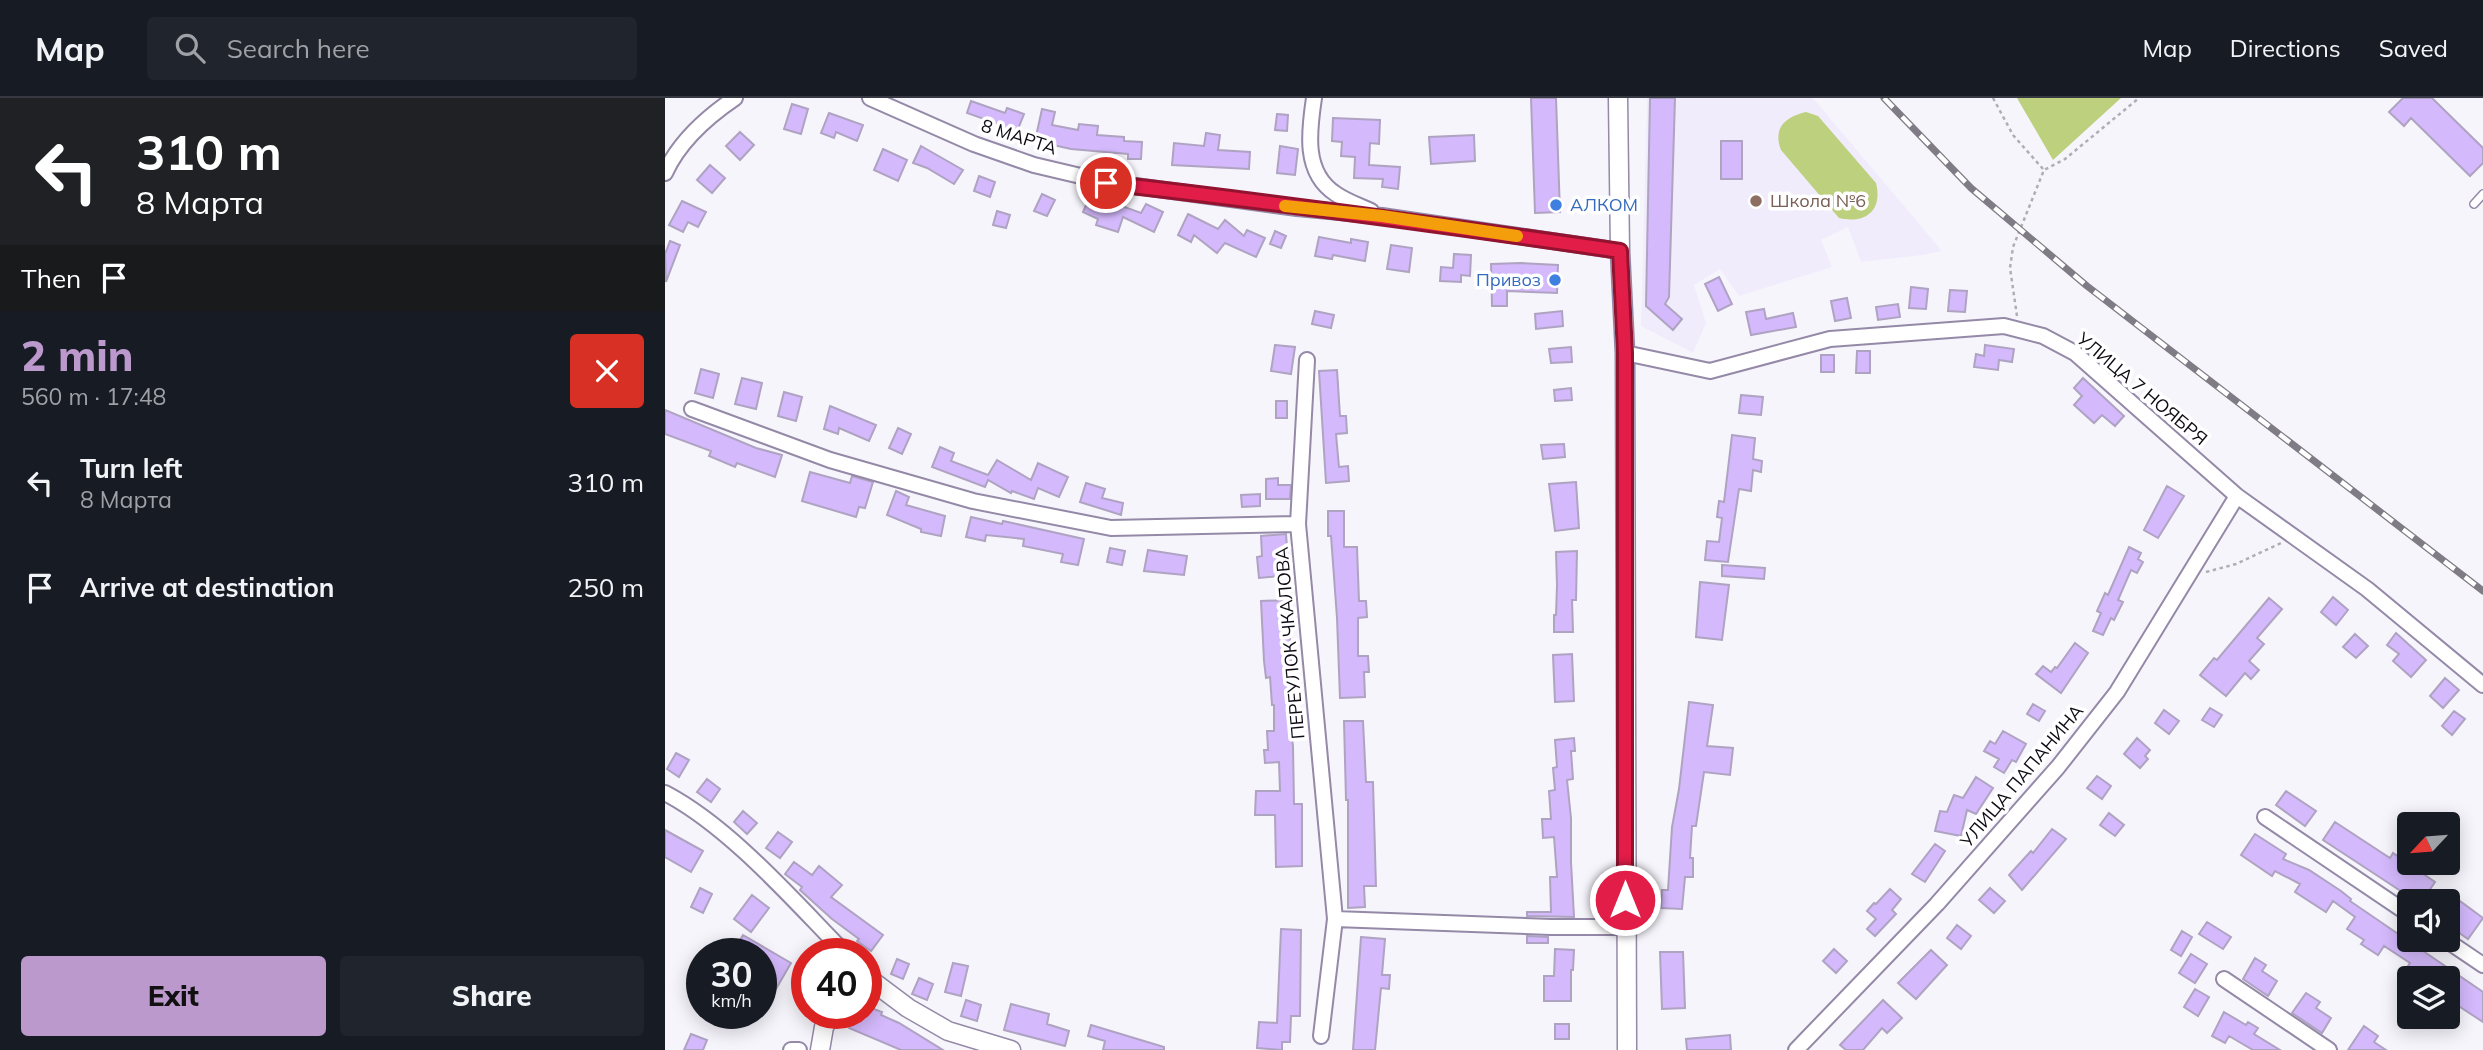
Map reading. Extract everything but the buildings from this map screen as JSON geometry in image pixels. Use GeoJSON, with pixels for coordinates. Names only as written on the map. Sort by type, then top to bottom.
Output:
{"type":"FeatureCollection","features":[{"type":"Feature","properties":{"kind":"street"},"geometry":{"type":"LineString","coordinates":[[665,173],[673,156],[713,113],[735,98]]}},
{"type":"Feature","properties":{"kind":"street","name":"8 МАРТА"},"geometry":{"type":"LineString","coordinates":[[870,98],[974,144],[1034,165],[1106,183],[1297,208],[1382,216],[1620,251]]}},
{"type":"Feature","properties":{"kind":"street"},"geometry":{"type":"LineString","coordinates":[[1314,98],[1309,135],[1312,160],[1321,179],[1334,194],[1382,216]]}},
{"type":"Feature","properties":{"kind":"street"},"geometry":{"type":"LineString","coordinates":[[1618,98],[1620,251],[1625,353],[1627,1050]]}},
{"type":"Feature","properties":{"kind":"street","name":"УЛИЦА 7 НОЯБРЯ"},"geometry":{"type":"LineString","coordinates":[[1625,353],[1710,371],[1830,339],[2004,326],[2043,336],[2075,353],[2237,496],[2367,589],[2483,685]]}},
{"type":"Feature","properties":{"kind":"street"},"geometry":{"type":"LineString","coordinates":[[1299,524],[1307,359]]}},
{"type":"Feature","properties":{"kind":"street","name":"ПЕРЕУЛОК ЧКАЛОВА"},"geometry":{"type":"LineString","coordinates":[[692,409],[830,460],[973,501],[1111,528],[1299,524],[1335,919],[1321,1036]]}},
{"type":"Feature","properties":{"kind":"street","name":"УЛИЦА ПАПАНИНА"},"geometry":{"type":"LineString","coordinates":[[1796,1050],[1937,904],[2058,766],[2117,692],[2237,496]]}},
{"type":"Feature","properties":{"kind":"street"},"geometry":{"type":"LineString","coordinates":[[665,793],[730,838],[830,938]]}},
{"type":"Feature","properties":{"kind":"street"},"geometry":{"type":"LineString","coordinates":[[2265,817],[2397,906]]}},
{"type":"Feature","properties":{"kind":"street"},"geometry":{"type":"LineString","coordinates":[[1335,919],[1551,928],[1625,928]]}},
{"type":"Feature","properties":{"kind":"street"},"geometry":{"type":"LineString","coordinates":[[2460,949],[2483,965]]}},
{"type":"Feature","properties":{"kind":"street"},"geometry":{"type":"LineString","coordinates":[[2224,979],[2329,1050]]}},
{"type":"Feature","properties":{"kind":"street"},"geometry":{"type":"LineString","coordinates":[[882,989],[948,1031],[1011,1050]]}},
{"type":"Feature","properties":{"kind":"street"},"geometry":{"type":"LineString","coordinates":[[820,1050],[824,1029]]}},
{"type":"Feature","properties":{"kind":"street"},"geometry":{"type":"LineString","coordinates":[[791,1050],[799,1050]]}},
{"type":"Feature","properties":{"kind":"lane"},"geometry":{"type":"LineString","coordinates":[[2474,204],[2483,194]]}},
{"type":"Feature","properties":{"kind":"path"},"geometry":{"type":"LineString","coordinates":[[1993,98],[2013,135],[2044,170]]}},
{"type":"Feature","properties":{"kind":"path"},"geometry":{"type":"LineString","coordinates":[[2019,330],[2010,268],[2013,247],[2044,170],[2065,159],[2139,98]]}},
{"type":"Feature","properties":{"kind":"path"},"geometry":{"type":"LineString","coordinates":[[2186,578],[2236,564],[2294,537]]}},
{"type":"Feature","properties":{"kind":"shaded area"},"geometry":{"type":"Polygon","coordinates":[[[1647,98],[1813,98],[1942,251],[1861,262],[1848,227],[1821,240],[1832,267],[1739,296],[1720,269],[1694,285],[1706,323],[1693,353],[1641,326],[1647,98]]]}},
{"type":"Feature","properties":{"kind":"green space"},"geometry":{"type":"Polygon","coordinates":[[[2017,98],[2121,98],[2053,160],[2017,98]]]}},
{"type":"Feature","properties":{"kind":"green space"},"geometry":{"type":"Polygon","coordinates":[[[1806,112],[1818,116],[1876,183],[1877,201],[1870,213],[1864,217],[1839,218],[1781,150],[1778,136],[1782,125],[1792,117],[1806,112]]]}},
{"type":"Feature","properties":{"kind":"railway"},"geometry":{"type":"LineString","coordinates":[[1884,98],[1971,188],[2087,286],[2483,591]]}},
{"type":"Feature","properties":{"kind":"slow traffic"},"geometry":{"type":"LineString","coordinates":[[1285,206],[1382,216],[1517,236]]}},
{"type":"Feature","properties":{"kind":"place","name":"Школа №6"},"geometry":{"type":"Point","coordinates":[1756,201]}},
{"type":"Feature","properties":{"kind":"place","name":"АЛКОМ"},"geometry":{"type":"Point","coordinates":[1556,205]}},
{"type":"Feature","properties":{"kind":"place","name":"Привоз"},"geometry":{"type":"Point","coordinates":[1555,280]}},
{"type":"Feature","properties":{"kind":"route"},"geometry":{"type":"LineString","coordinates":[[1106,183],[1297,208],[1382,216],[1620,251],[1625,353],[1625,900]]}}]}
